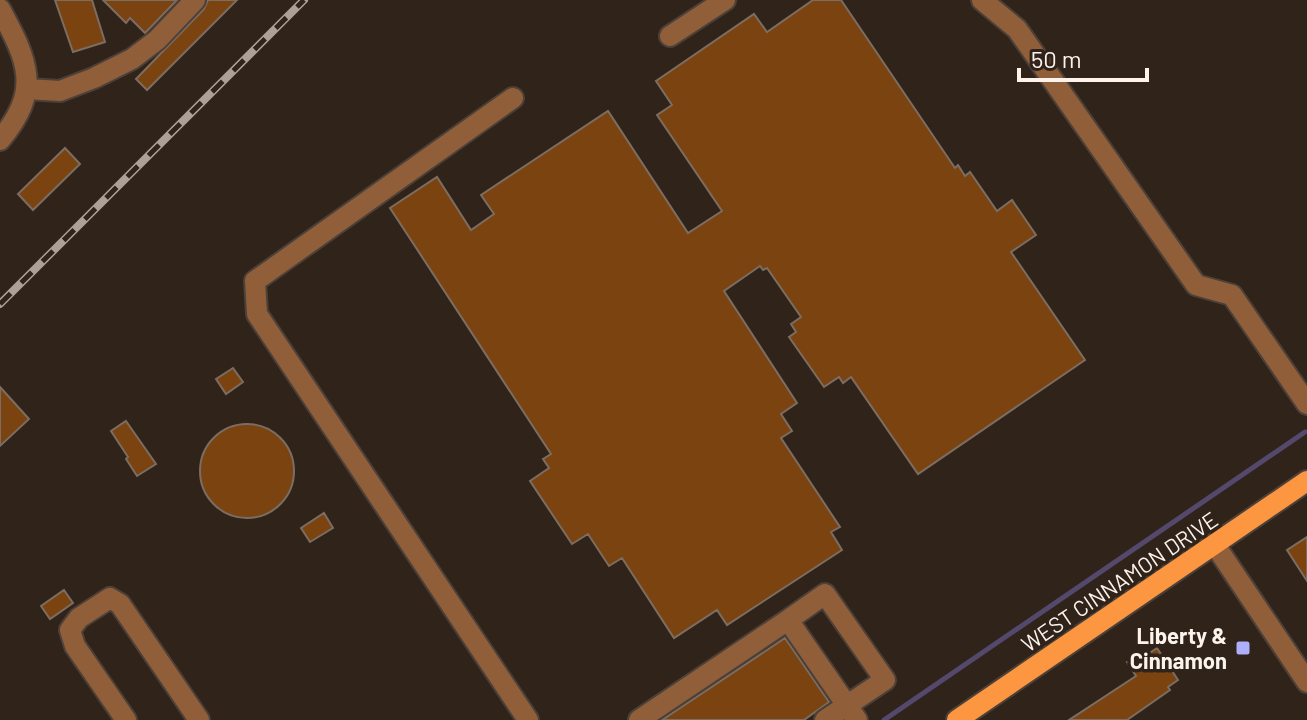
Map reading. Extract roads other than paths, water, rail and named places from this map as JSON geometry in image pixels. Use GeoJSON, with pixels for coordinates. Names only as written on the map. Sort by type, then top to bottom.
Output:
{"type":"FeatureCollection","features":[{"type":"Feature","properties":{"kind":"main road","name":"WEST CINNAMON DRIVE"},"geometry":{"type":"LineString","coordinates":[[957,720],[1307,481]]}},
{"type":"Feature","properties":{"kind":"street"},"geometry":{"type":"LineString","coordinates":[[27,89],[60,91],[132,59],[157,40],[195,0]]}},
{"type":"Feature","properties":{"kind":"street"},"geometry":{"type":"LineString","coordinates":[[670,36],[725,0]]}},
{"type":"Feature","properties":{"kind":"street"},"geometry":{"type":"LineString","coordinates":[[982,0],[1017,29],[1196,285],[1232,295],[1307,404]]}},
{"type":"Feature","properties":{"kind":"street"},"geometry":{"type":"LineString","coordinates":[[0,9],[19,43],[27,89],[16,118],[0,140]]}},
{"type":"Feature","properties":{"kind":"street"},"geometry":{"type":"LineString","coordinates":[[513,98],[255,281],[257,314],[528,720]]}},
{"type":"Feature","properties":{"kind":"street"},"geometry":{"type":"LineString","coordinates":[[1215,545],[1307,682]]}},
{"type":"Feature","properties":{"kind":"street"},"geometry":{"type":"LineString","coordinates":[[639,720],[825,594],[885,680],[852,713],[825,720]]}},
{"type":"Feature","properties":{"kind":"street"},"geometry":{"type":"LineString","coordinates":[[126,720],[75,646],[70,630],[79,618],[110,598],[120,604],[199,720]]}},
{"type":"Feature","properties":{"kind":"street"},"geometry":{"type":"LineString","coordinates":[[788,620],[852,713]]}},
{"type":"Feature","properties":{"kind":"waterway"},"geometry":{"type":"LineString","coordinates":[[884,720],[1305,432]]}},
{"type":"Feature","properties":{"kind":"railway"},"geometry":{"type":"LineString","coordinates":[[0,304],[304,0]]}},
{"type":"Feature","properties":{"kind":"place","name":"Liberty & Cinnamon"},"geometry":{"type":"Point","coordinates":[1243,648]}}]}
